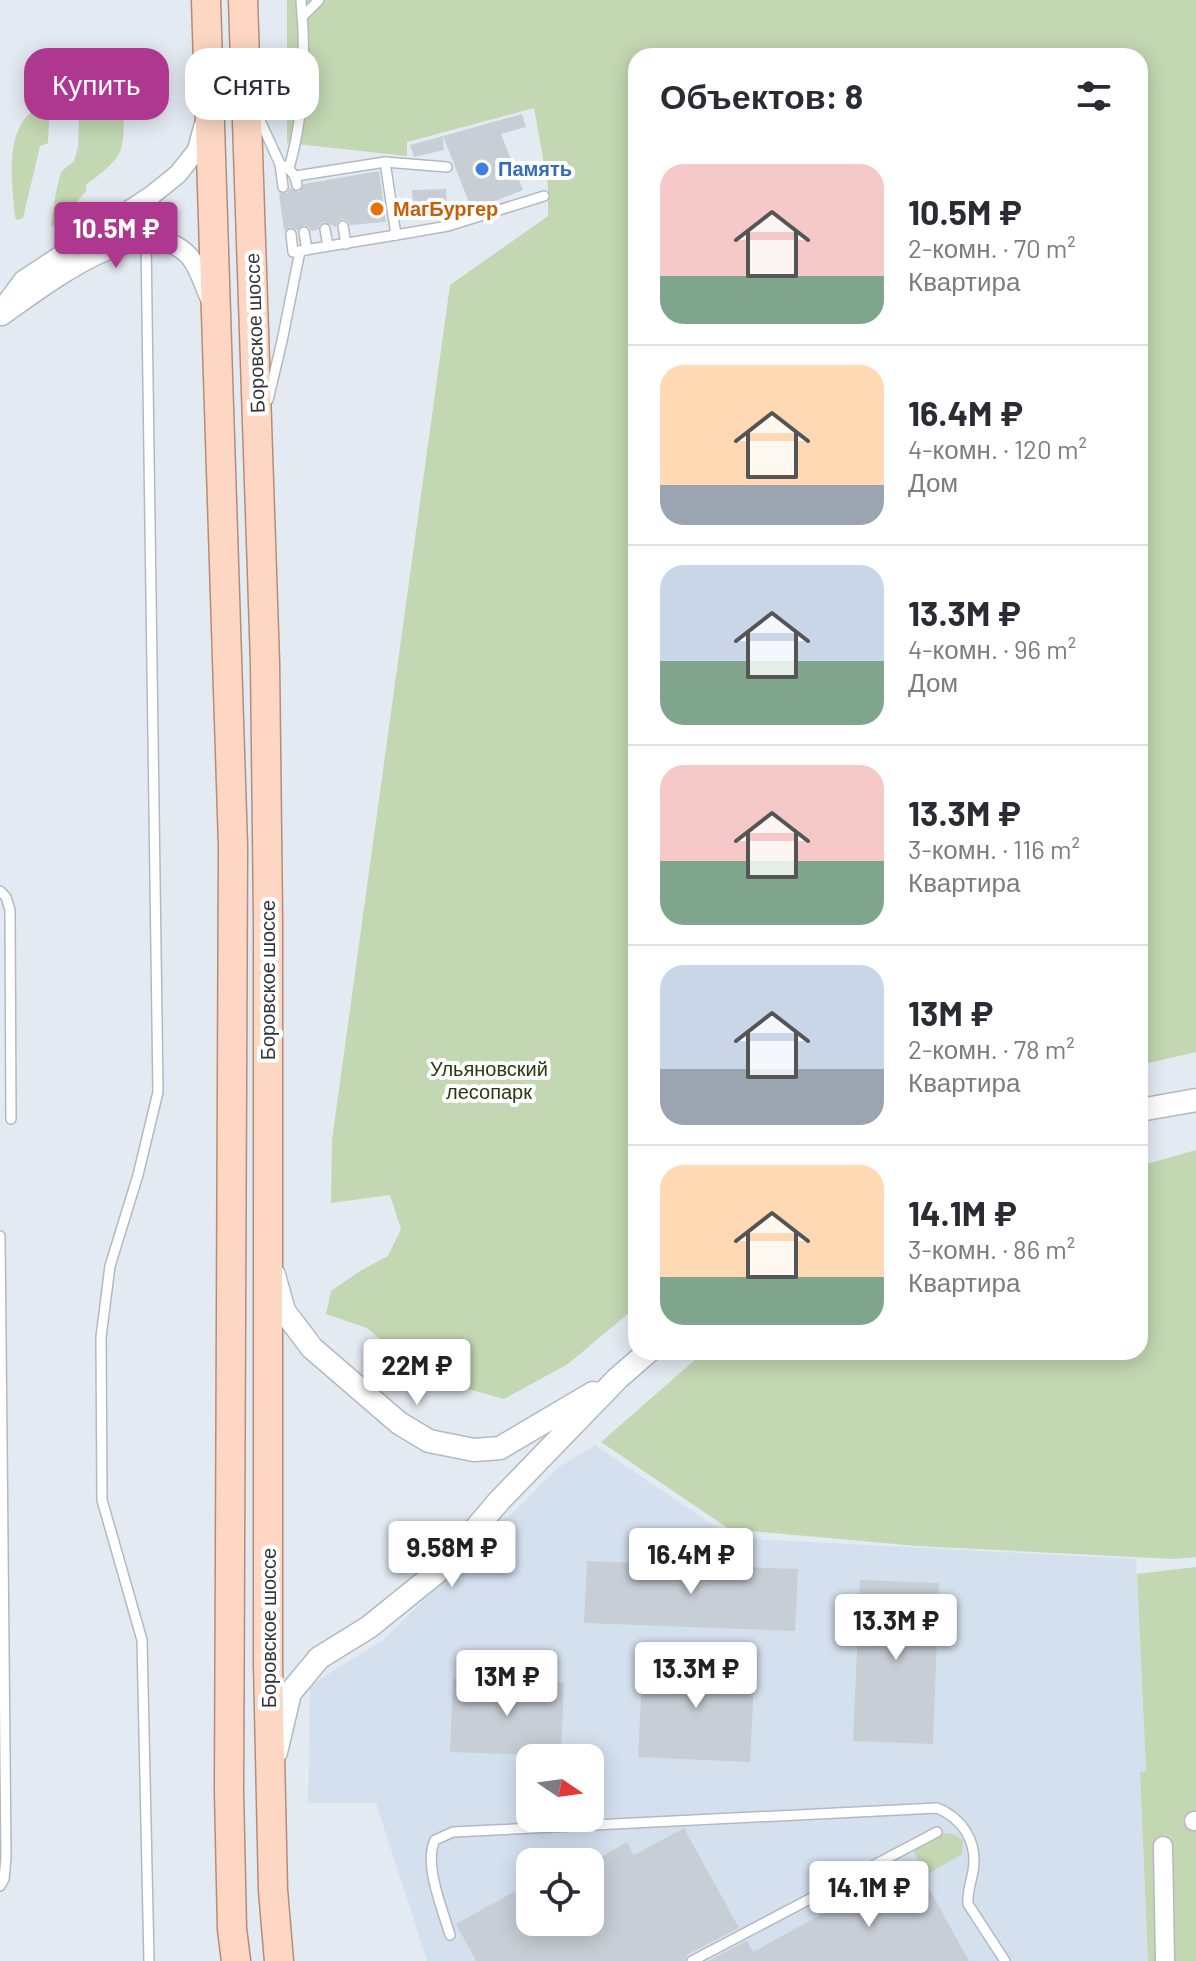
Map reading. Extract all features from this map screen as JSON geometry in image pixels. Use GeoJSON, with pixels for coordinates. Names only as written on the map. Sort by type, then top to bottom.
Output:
{"type":"FeatureCollection","features":[{"type":"Feature","properties":{"kind":"main road","name":"Боровское шоссе"},"geometry":{"type":"LineString","coordinates":[[206,0],[208,48]]}},
{"type":"Feature","properties":{"kind":"main road","name":"Боровское шоссе"},"geometry":{"type":"LineString","coordinates":[[243,0],[245,48]]}},
{"type":"Feature","properties":{"kind":"main road","name":"Боровское шоссе"},"geometry":{"type":"LineString","coordinates":[[211,120],[233,846],[229,1777],[232,1929],[236,1961]]}},
{"type":"Feature","properties":{"kind":"main road","name":"Боровское шоссе"},"geometry":{"type":"LineString","coordinates":[[248,120],[266,774],[270,1780],[273,1890],[279,1961]]}},
{"type":"Feature","properties":{"kind":"street"},"geometry":{"type":"LineString","coordinates":[[0,311],[23,280],[152,195],[178,174],[197,150],[204,120]]}},
{"type":"Feature","properties":{"kind":"street"},"geometry":{"type":"LineString","coordinates":[[0,318],[121,243],[146,240],[177,245],[191,258],[218,317]]}},
{"type":"Feature","properties":{"kind":"street"},"geometry":{"type":"LineString","coordinates":[[1148,1109],[1196,1100]]}},
{"type":"Feature","properties":{"kind":"street"},"geometry":{"type":"LineString","coordinates":[[268,1251],[284,1311],[312,1348],[399,1423],[429,1441],[474,1450],[500,1448],[618,1378]]}},
{"type":"Feature","properties":{"kind":"street"},"geometry":{"type":"LineString","coordinates":[[270,1780],[290,1693],[319,1658],[369,1627],[442,1568],[499,1501],[639,1360]]}},
{"type":"Feature","properties":{"kind":"street"},"geometry":{"type":"LineString","coordinates":[[1163,1846],[1165,1961]]}},
{"type":"Feature","properties":{"kind":"street"},"geometry":{"type":"LineString","coordinates":[[230,1961],[232,1929]]}},
{"type":"Feature","properties":{"kind":"lane"},"geometry":{"type":"LineString","coordinates":[[283,187],[290,173],[300,106],[301,0]]}},
{"type":"Feature","properties":{"kind":"lane"},"geometry":{"type":"LineString","coordinates":[[302,17],[319,0]]}},
{"type":"Feature","properties":{"kind":"lane"},"geometry":{"type":"LineString","coordinates":[[263,120],[290,173]]}},
{"type":"Feature","properties":{"kind":"lane"},"geometry":{"type":"LineString","coordinates":[[290,173],[317,177],[385,162],[447,167]]}},
{"type":"Feature","properties":{"kind":"lane"},"geometry":{"type":"LineString","coordinates":[[385,162],[396,235]]}},
{"type":"Feature","properties":{"kind":"lane"},"geometry":{"type":"LineString","coordinates":[[291,234],[293,252],[448,226],[544,196]]}},
{"type":"Feature","properties":{"kind":"lane"},"geometry":{"type":"LineString","coordinates":[[343,226],[346,244]]}},
{"type":"Feature","properties":{"kind":"lane"},"geometry":{"type":"LineString","coordinates":[[325,229],[328,246]]}},
{"type":"Feature","properties":{"kind":"lane"},"geometry":{"type":"LineString","coordinates":[[258,437],[304,250],[304,232]]}},
{"type":"Feature","properties":{"kind":"lane"},"geometry":{"type":"LineString","coordinates":[[146,240],[158,1092],[138,1175],[110,1266],[101,1351],[102,1500],[142,1640],[149,1961]]}},
{"type":"Feature","properties":{"kind":"lane"},"geometry":{"type":"LineString","coordinates":[[0,891],[6,897],[10,910],[11,1119]]}},
{"type":"Feature","properties":{"kind":"lane"},"geometry":{"type":"LineString","coordinates":[[0,1236],[6,1858],[4,1879],[0,1886]]}},
{"type":"Feature","properties":{"kind":"lane"},"geometry":{"type":"LineString","coordinates":[[450,1935],[431,1855],[435,1840],[453,1832],[937,1808],[950,1813],[966,1831],[973,1855],[968,1904],[1005,1961]]}},
{"type":"Feature","properties":{"kind":"lane"},"geometry":{"type":"LineString","coordinates":[[692,1961],[937,1832]]}},
{"type":"Feature","properties":{"kind":"shaded area"},"geometry":{"type":"Polygon","coordinates":[[[595,1445],[732,1538],[1136,1559],[1146,1772],[1140,1772],[1148,1961],[427,1961],[376,1803],[308,1803],[310,1688],[383,1640],[559,1467],[595,1445]]]}},
{"type":"Feature","properties":{"kind":"green space","name":"Ульяновский лесопарк"},"geometry":{"type":"Polygon","coordinates":[[[287,0],[1196,0],[1196,1052],[1148,1063],[1148,48],[628,48],[628,1314],[568,1364],[504,1399],[425,1377],[367,1328],[326,1314],[331,1291],[388,1256],[401,1229],[390,1195],[331,1203],[332,1140],[450,285],[548,216],[548,186],[534,108],[407,142],[407,156],[287,143],[287,120],[319,120],[319,48],[287,48],[287,0]]]}},
{"type":"Feature","properties":{"kind":"green space"},"geometry":{"type":"Polygon","coordinates":[[[49,120],[48,143],[40,146],[23,218],[17,220],[13,150],[23,121],[49,120]]]}},
{"type":"Feature","properties":{"kind":"green space"},"geometry":{"type":"Polygon","coordinates":[[[79,120],[124,120],[119,154],[86,185],[86,191],[51,227],[61,172],[74,161],[79,120]]]}},
{"type":"Feature","properties":{"kind":"green space"},"geometry":{"type":"Polygon","coordinates":[[[1196,1150],[1196,1557],[1174,1559],[917,1546],[729,1529],[601,1442],[695,1360],[1148,1360],[1148,1164],[1196,1150]]]}},
{"type":"Feature","properties":{"kind":"green space"},"geometry":{"type":"Polygon","coordinates":[[[1196,1567],[1196,1961],[1148,1961],[1140,1772],[1146,1771],[1137,1574],[1196,1567]]]}},
{"type":"Feature","properties":{"kind":"green space"},"geometry":{"type":"Polygon","coordinates":[[[951,1833],[963,1840],[962,1854],[926,1875],[913,1850],[951,1833]]]}},
{"type":"Feature","properties":{"kind":"building"},"geometry":{"type":"Polygon","coordinates":[[[522,114],[526,127],[501,134],[523,190],[472,210],[443,136],[522,114]]]}},
{"type":"Feature","properties":{"kind":"building"},"geometry":{"type":"Polygon","coordinates":[[[443,136],[444,150],[414,157],[410,145],[443,136]]]}},
{"type":"Feature","properties":{"kind":"building"},"geometry":{"type":"Polygon","coordinates":[[[379,171],[386,222],[350,225],[343,219],[338,221],[336,227],[324,222],[318,230],[311,231],[304,225],[297,230],[291,227],[284,231],[279,193],[287,193],[290,188],[299,192],[304,184],[379,171]]]}},
{"type":"Feature","properties":{"kind":"building"},"geometry":{"type":"Polygon","coordinates":[[[446,189],[447,218],[414,220],[412,190],[446,189]]]}},
{"type":"Feature","properties":{"kind":"building"},"geometry":{"type":"Polygon","coordinates":[[[587,1561],[798,1569],[795,1631],[584,1623],[587,1561]]]}},
{"type":"Feature","properties":{"kind":"building"},"geometry":{"type":"Polygon","coordinates":[[[860,1580],[939,1583],[933,1744],[853,1741],[860,1580]]]}},
{"type":"Feature","properties":{"kind":"building"},"geometry":{"type":"Polygon","coordinates":[[[643,1659],[755,1664],[750,1762],[638,1757],[643,1659]]]}},
{"type":"Feature","properties":{"kind":"building"},"geometry":{"type":"Polygon","coordinates":[[[453,1679],[564,1683],[561,1744],[516,1744],[516,1754],[450,1752],[453,1679]]]}},
{"type":"Feature","properties":{"kind":"building"},"geometry":{"type":"Polygon","coordinates":[[[684,1828],[739,1928],[688,1954],[685,1961],[476,1961],[456,1924],[516,1891],[516,1936],[604,1936],[604,1855],[627,1842],[634,1855],[684,1828]]]}},
{"type":"Feature","properties":{"kind":"building"},"geometry":{"type":"Polygon","coordinates":[[[915,1863],[969,1961],[708,1961],[747,1941],[753,1952],[915,1863]]]}},
{"type":"Feature","properties":{"kind":"place","name":"Память"},"geometry":{"type":"Point","coordinates":[482,169]}},
{"type":"Feature","properties":{"kind":"place","name":"МагБургер"},"geometry":{"type":"Point","coordinates":[377,209]}}]}
